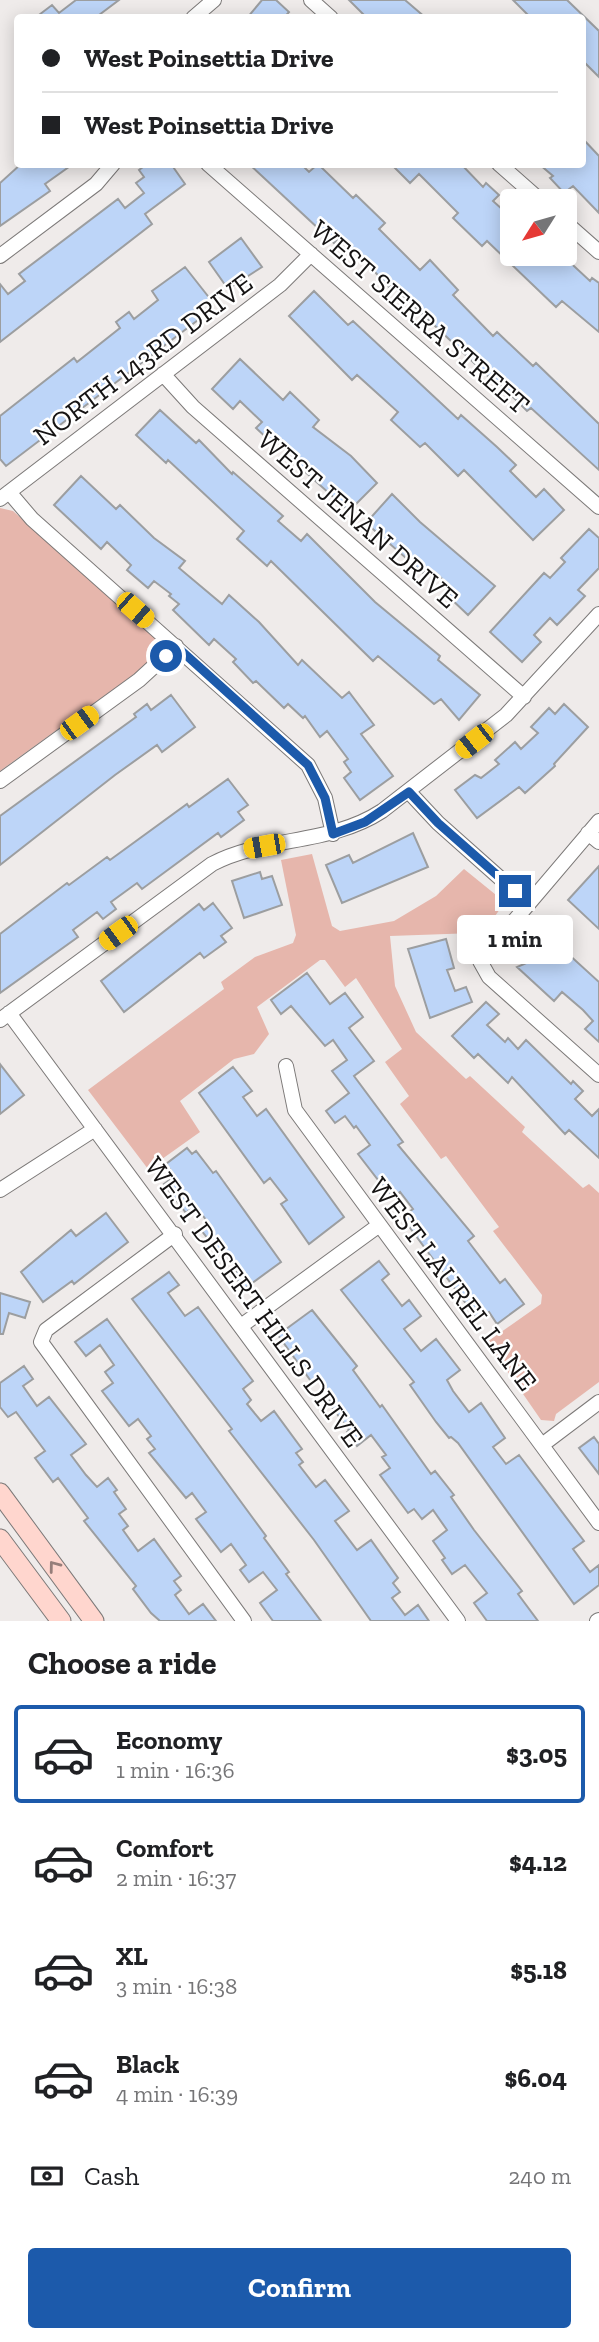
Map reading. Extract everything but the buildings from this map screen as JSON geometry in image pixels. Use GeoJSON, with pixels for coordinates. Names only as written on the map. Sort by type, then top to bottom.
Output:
{"type":"FeatureCollection","features":[{"type":"Feature","properties":{"kind":"main road"},"geometry":{"type":"LineString","coordinates":[[0,1493],[94,1621]]}},
{"type":"Feature","properties":{"kind":"main road"},"geometry":{"type":"LineString","coordinates":[[0,1539],[61,1621]]}},
{"type":"Feature","properties":{"kind":"street"},"geometry":{"type":"LineString","coordinates":[[198,14],[214,0]]}},
{"type":"Feature","properties":{"kind":"street"},"geometry":{"type":"LineString","coordinates":[[311,0],[327,14]]}},
{"type":"Feature","properties":{"kind":"street"},"geometry":{"type":"LineString","coordinates":[[0,256],[96,184],[110,168]]}},
{"type":"Feature","properties":{"kind":"street","name":"WEST SIERRA STREET"},"geometry":{"type":"LineString","coordinates":[[213,168],[599,507]]}},
{"type":"Feature","properties":{"kind":"street"},"geometry":{"type":"LineString","coordinates":[[504,168],[527,189]]}},
{"type":"Feature","properties":{"kind":"street"},"geometry":{"type":"LineString","coordinates":[[578,233],[599,252]]}},
{"type":"Feature","properties":{"kind":"street","name":"NORTH 143RD DRIVE"},"geometry":{"type":"LineString","coordinates":[[4,496],[280,285],[311,254]]}},
{"type":"Feature","properties":{"kind":"street","name":"WEST JENAN DRIVE"},"geometry":{"type":"LineString","coordinates":[[163,374],[193,407],[524,697]]}},
{"type":"Feature","properties":{"kind":"street"},"geometry":{"type":"LineString","coordinates":[[4,496],[308,765],[325,798],[333,834]]}},
{"type":"Feature","properties":{"kind":"street"},"geometry":{"type":"LineString","coordinates":[[5,1016],[212,864],[241,850],[333,834],[365,822],[409,792],[498,722],[599,614]]}},
{"type":"Feature","properties":{"kind":"street"},"geometry":{"type":"LineString","coordinates":[[0,781],[139,680],[176,646]]}},
{"type":"Feature","properties":{"kind":"street"},"geometry":{"type":"LineString","coordinates":[[409,792],[438,823],[528,902]]}},
{"type":"Feature","properties":{"kind":"street"},"geometry":{"type":"LineString","coordinates":[[599,821],[594,837],[528,902],[480,961],[489,977],[599,1075]]}},
{"type":"Feature","properties":{"kind":"street","name":"WEST DESERT HILLS DRIVE"},"geometry":{"type":"LineString","coordinates":[[5,1016],[175,1234],[458,1621]]}},
{"type":"Feature","properties":{"kind":"street","name":"WEST LAUREL LANE"},"geometry":{"type":"LineString","coordinates":[[286,1066],[295,1111],[599,1523]]}},
{"type":"Feature","properties":{"kind":"street"},"geometry":{"type":"LineString","coordinates":[[0,1190],[95,1129]]}},
{"type":"Feature","properties":{"kind":"street"},"geometry":{"type":"LineString","coordinates":[[241,1326],[378,1226]]}},
{"type":"Feature","properties":{"kind":"street"},"geometry":{"type":"LineString","coordinates":[[175,1234],[46,1330],[41,1342],[244,1621]]}},
{"type":"Feature","properties":{"kind":"street"},"geometry":{"type":"LineString","coordinates":[[542,1445],[599,1402]]}},
{"type":"Feature","properties":{"kind":"shaded area"},"geometry":{"type":"Polygon","coordinates":[[[0,508],[13,511],[161,642],[161,655],[0,771],[0,508]]]}},
{"type":"Feature","properties":{"kind":"shaded area"},"geometry":{"type":"Polygon","coordinates":[[[312,854],[332,926],[340,931],[394,921],[436,896],[464,869],[501,899],[500,909],[488,926],[475,933],[390,936],[395,986],[416,1032],[466,1079],[470,1076],[525,1127],[522,1132],[583,1188],[589,1184],[599,1193],[599,1382],[556,1414],[554,1421],[541,1420],[487,1342],[541,1304],[542,1295],[493,1231],[499,1227],[446,1156],[441,1159],[400,1104],[409,1096],[385,1062],[402,1049],[356,978],[345,987],[325,960],[320,960],[257,1007],[269,1034],[254,1054],[234,1059],[180,1101],[200,1132],[148,1169],[88,1090],[224,989],[221,982],[255,957],[293,943],[296,935],[281,860],[312,854]]]}},
{"type":"Feature","properties":{"kind":"route"},"geometry":{"type":"LineString","coordinates":[[166,656],[176,646],[308,765],[325,798],[333,834],[365,822],[409,792],[423,809],[515,891]]}}]}
